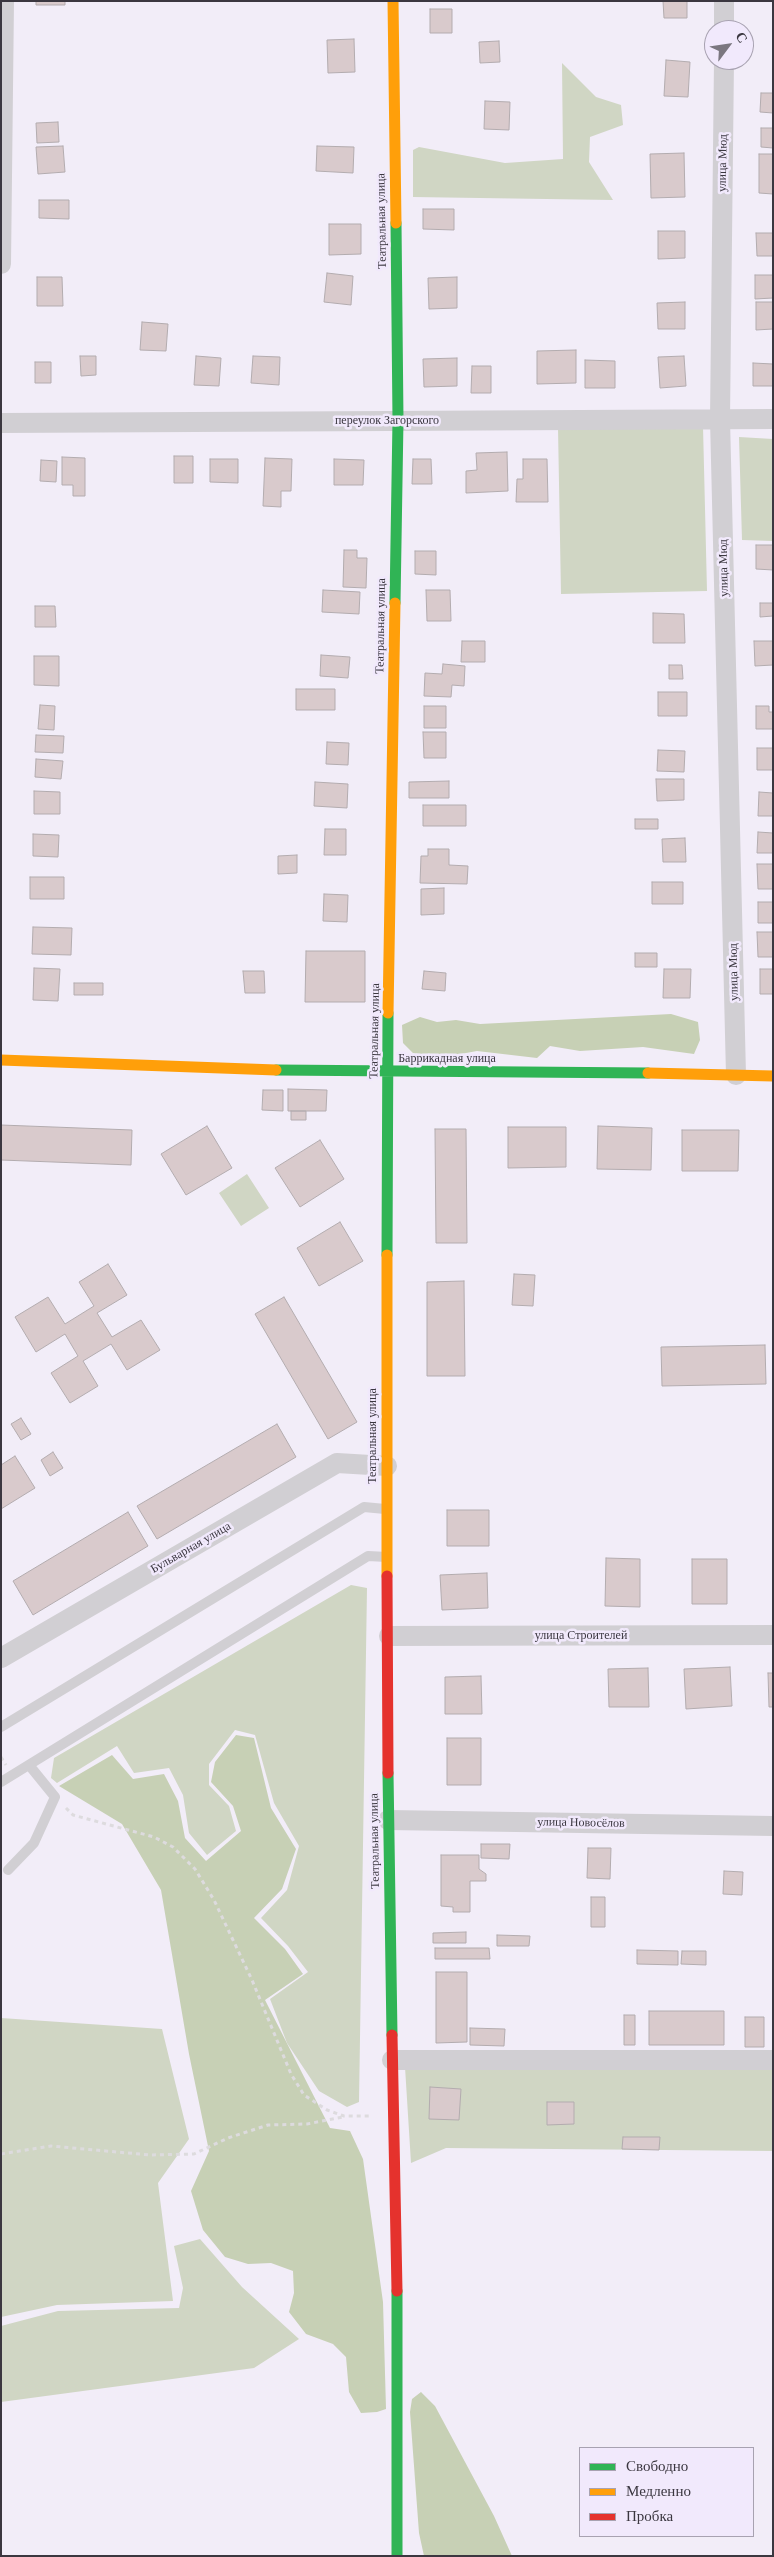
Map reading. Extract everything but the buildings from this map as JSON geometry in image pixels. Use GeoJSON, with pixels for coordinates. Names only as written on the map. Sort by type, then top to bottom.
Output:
{"type":"FeatureCollection","features":[{"type":"Feature","properties":{"kind":"main road","name":"Театральная улица"},"geometry":{"type":"LineString","coordinates":[[393,1],[398,420],[388,1073],[387,1466],[389,1636],[388,1820],[398,2356],[397,2556]]}},
{"type":"Feature","properties":{"kind":"main road","name":"Баррикадная улица"},"geometry":{"type":"LineString","coordinates":[[1,1060],[388,1073],[572,1072],[773,1076]]}},
{"type":"Feature","properties":{"kind":"street"},"geometry":{"type":"LineString","coordinates":[[1,264],[4,1]]}},
{"type":"Feature","properties":{"kind":"street"},"geometry":{"type":"LineString","coordinates":[[724,1],[724,20]]}},
{"type":"Feature","properties":{"kind":"street","name":"улица Мюд"},"geometry":{"type":"LineString","coordinates":[[724,70],[720,419],[736,1075]]}},
{"type":"Feature","properties":{"kind":"street","name":"переулок Загорского"},"geometry":{"type":"LineString","coordinates":[[1,423],[773,419]]}},
{"type":"Feature","properties":{"kind":"street","name":"Бульварная улица"},"geometry":{"type":"LineString","coordinates":[[1,1658],[337,1463],[387,1466]]}},
{"type":"Feature","properties":{"kind":"street","name":"улица Строителей"},"geometry":{"type":"LineString","coordinates":[[389,1636],[773,1635]]}},
{"type":"Feature","properties":{"kind":"street","name":"улица Новосёлов"},"geometry":{"type":"LineString","coordinates":[[388,1820],[773,1826]]}},
{"type":"Feature","properties":{"kind":"street"},"geometry":{"type":"LineString","coordinates":[[392,2060],[773,2060]]}},
{"type":"Feature","properties":{"kind":"lane"},"geometry":{"type":"LineString","coordinates":[[1,1727],[364,1507],[388,1509]]}},
{"type":"Feature","properties":{"kind":"lane"},"geometry":{"type":"LineString","coordinates":[[1,1782],[368,1556],[388,1558]]}},
{"type":"Feature","properties":{"kind":"lane"},"geometry":{"type":"LineString","coordinates":[[8,1870],[34,1843],[55,1797],[29,1765]]}},
{"type":"Feature","properties":{"kind":"path"},"geometry":{"type":"LineString","coordinates":[[55,1797],[73,1815],[160,1840],[173,1847],[195,1869],[214,1900],[256,1987],[291,2074],[304,2095],[326,2110],[344,2116]]}},
{"type":"Feature","properties":{"kind":"path"},"geometry":{"type":"LineString","coordinates":[[1,2154],[51,2146],[150,2155],[194,2154],[228,2138],[268,2125],[307,2124],[344,2116],[394,2116]]}},
{"type":"Feature","properties":{"kind":"green space"},"geometry":{"type":"Polygon","coordinates":[[[562,63],[596,97],[621,105],[623,125],[590,137],[589,162],[613,200],[413,197],[413,150],[419,147],[505,163],[563,159],[562,63]]]}},
{"type":"Feature","properties":{"kind":"green space"},"geometry":{"type":"Polygon","coordinates":[[[703,426],[707,591],[561,594],[558,428],[703,426]]]}},
{"type":"Feature","properties":{"kind":"green space"},"geometry":{"type":"Polygon","coordinates":[[[739,437],[773,439],[773,541],[742,540],[739,437]]]}},
{"type":"Feature","properties":{"kind":"green space"},"geometry":{"type":"Polygon","coordinates":[[[671,1014],[698,1022],[700,1040],[694,1054],[643,1047],[580,1051],[550,1046],[537,1058],[477,1051],[444,1057],[413,1053],[403,1043],[402,1025],[420,1017],[437,1022],[456,1020],[480,1024],[671,1014]]]}},
{"type":"Feature","properties":{"kind":"green space"},"geometry":{"type":"Polygon","coordinates":[[[247,1174],[269,1208],[241,1226],[219,1193],[247,1174]]]}},
{"type":"Feature","properties":{"kind":"green space"},"geometry":{"type":"Polygon","coordinates":[[[351,1585],[367,1588],[359,2102],[347,2107],[319,2091],[287,2043],[270,1999],[308,1972],[288,1946],[261,1918],[287,1890],[299,1846],[274,1803],[255,1735],[235,1730],[209,1764],[209,1785],[229,1806],[236,1831],[207,1855],[189,1833],[183,1795],[169,1768],[134,1773],[117,1746],[57,1783],[51,1778],[54,1758],[351,1585]]]}},
{"type":"Feature","properties":{"kind":"green space"},"geometry":{"type":"Polygon","coordinates":[[[236,1735],[254,1738],[271,1808],[296,1849],[282,1889],[254,1918],[285,1949],[303,1974],[265,2000],[330,2128],[350,2131],[363,2159],[383,2302],[386,2409],[377,2412],[361,2413],[349,2392],[346,2357],[333,2344],[306,2334],[289,2312],[294,2293],[293,2271],[271,2263],[248,2264],[225,2257],[203,2230],[191,2191],[209,2151],[189,2054],[161,1890],[122,1824],[59,1786],[112,1755],[133,1779],[164,1774],[178,1801],[185,1838],[206,1861],[241,1831],[233,1806],[211,1782],[215,1762],[236,1735]]]}},
{"type":"Feature","properties":{"kind":"green space"},"geometry":{"type":"Polygon","coordinates":[[[1,2018],[162,2029],[189,2139],[158,2183],[173,2301],[57,2305],[1,2317],[1,2018]]]}},
{"type":"Feature","properties":{"kind":"green space"},"geometry":{"type":"Polygon","coordinates":[[[405,2067],[773,2070],[773,2151],[446,2148],[411,2163],[405,2067]]]}},
{"type":"Feature","properties":{"kind":"green space"},"geometry":{"type":"Polygon","coordinates":[[[200,2239],[242,2287],[299,2339],[254,2368],[1,2402],[1,2326],[58,2311],[179,2308],[183,2288],[174,2246],[200,2239]]]}},
{"type":"Feature","properties":{"kind":"green space"},"geometry":{"type":"Polygon","coordinates":[[[421,2392],[435,2406],[494,2516],[512,2556],[424,2556],[419,2533],[410,2412],[412,2399],[421,2392]]]}},
{"type":"Feature","properties":{"kind":"traffic: fast"},"geometry":{"type":"LineString","coordinates":[[395,603],[398,420],[396,223]]}},
{"type":"Feature","properties":{"kind":"traffic: fast"},"geometry":{"type":"LineString","coordinates":[[387,1255],[388,1013]]}},
{"type":"Feature","properties":{"kind":"traffic: fast"},"geometry":{"type":"LineString","coordinates":[[276,1070],[648,1073]]}},
{"type":"Feature","properties":{"kind":"traffic: fast"},"geometry":{"type":"LineString","coordinates":[[388,1773],[392,2035]]}},
{"type":"Feature","properties":{"kind":"traffic: fast"},"geometry":{"type":"LineString","coordinates":[[397,2291],[397,2556]]}},
{"type":"Feature","properties":{"kind":"traffic: slow"},"geometry":{"type":"LineString","coordinates":[[393,1],[396,223]]}},
{"type":"Feature","properties":{"kind":"traffic: slow"},"geometry":{"type":"LineString","coordinates":[[388,1013],[395,603]]}},
{"type":"Feature","properties":{"kind":"traffic: slow"},"geometry":{"type":"LineString","coordinates":[[1,1060],[276,1070]]}},
{"type":"Feature","properties":{"kind":"traffic: slow"},"geometry":{"type":"LineString","coordinates":[[648,1073],[773,1076]]}},
{"type":"Feature","properties":{"kind":"traffic: slow"},"geometry":{"type":"LineString","coordinates":[[387,1255],[387,1576]]}},
{"type":"Feature","properties":{"kind":"traffic: jam"},"geometry":{"type":"LineString","coordinates":[[387,1576],[388,1773]]}},
{"type":"Feature","properties":{"kind":"traffic: jam"},"geometry":{"type":"LineString","coordinates":[[392,2035],[397,2291]]}}]}
